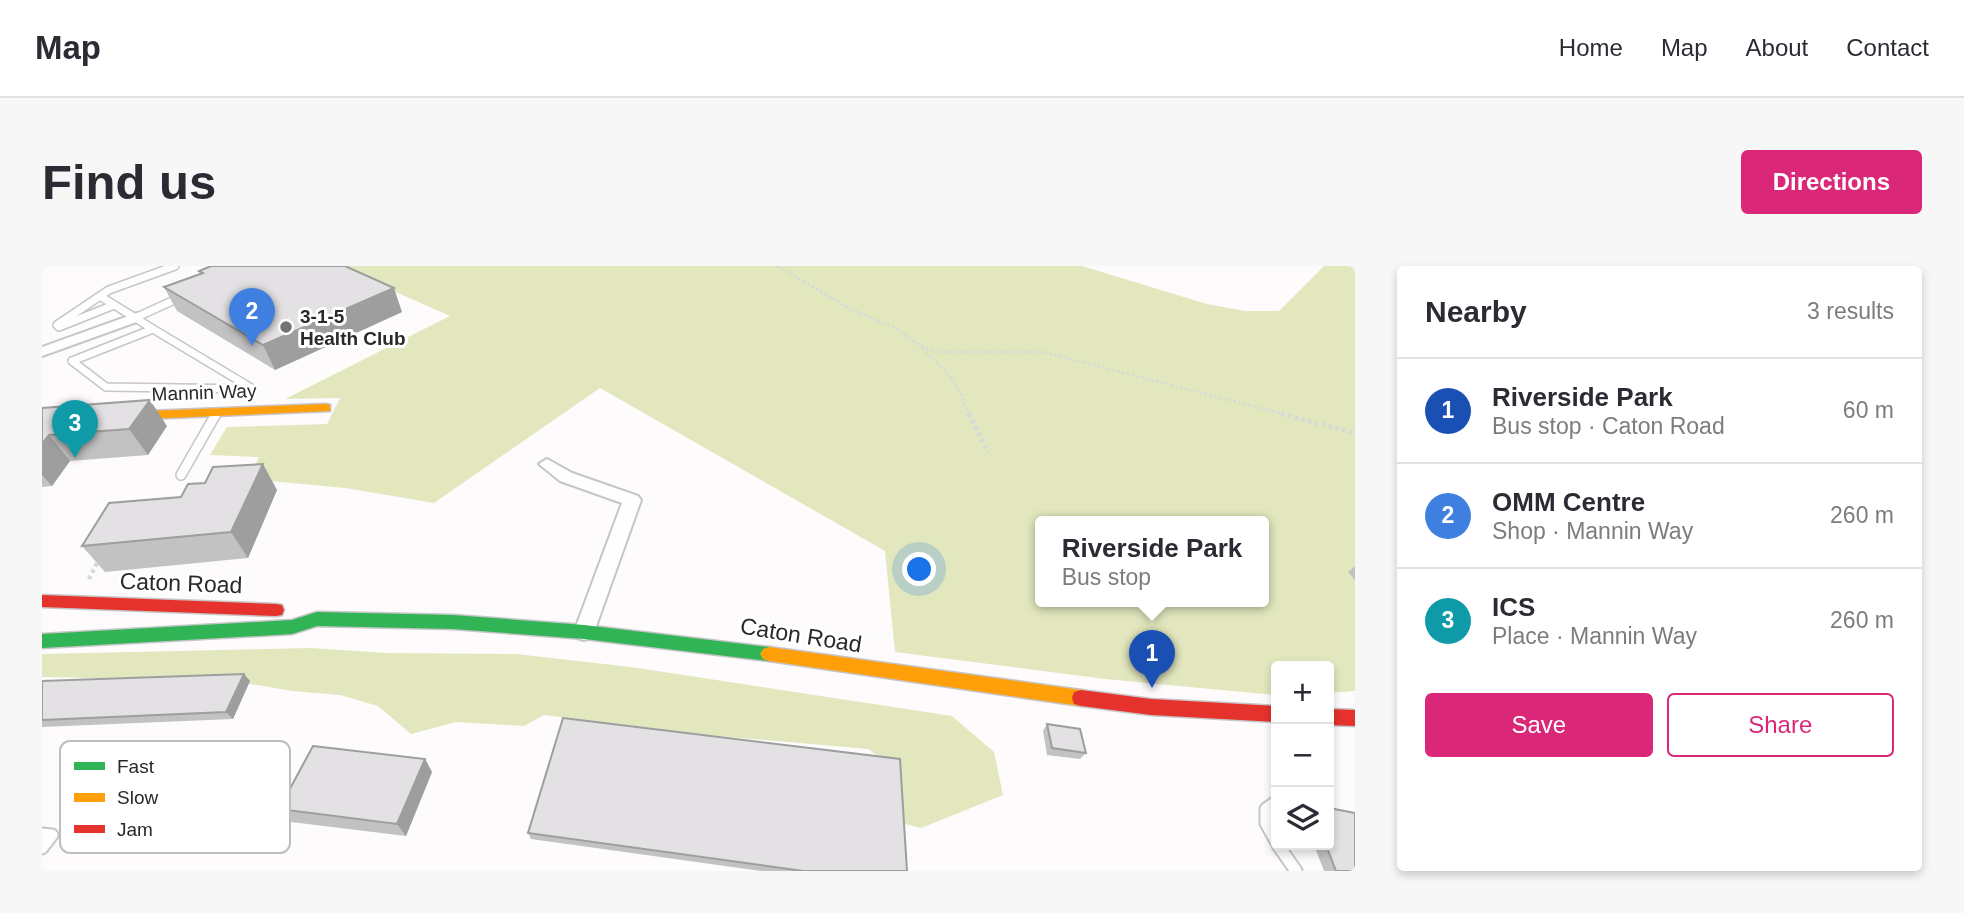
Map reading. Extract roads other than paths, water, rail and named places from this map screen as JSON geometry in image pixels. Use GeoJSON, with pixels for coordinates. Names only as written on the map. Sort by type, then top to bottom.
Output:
{"type":"FeatureCollection","features":[{"type":"Feature","properties":{"kind":"main road","name":"Mannin Way"},"geometry":{"type":"LineString","coordinates":[[110,416],[326,408]]}},
{"type":"Feature","properties":{"kind":"main road","name":"Caton Road"},"geometry":{"type":"LineString","coordinates":[[42,601],[302,611],[317,620]]}},
{"type":"Feature","properties":{"kind":"main road","name":"Caton Road"},"geometry":{"type":"LineString","coordinates":[[42,641],[292,627],[317,620],[453,622],[720,646],[852,667],[1151,707],[1271,715]]}},
{"type":"Feature","properties":{"kind":"main road"},"geometry":{"type":"LineString","coordinates":[[79,621],[122,635]]}},
{"type":"Feature","properties":{"kind":"main road"},"geometry":{"type":"LineString","coordinates":[[1334,717],[1355,719]]}},
{"type":"Feature","properties":{"kind":"street"},"geometry":{"type":"LineString","coordinates":[[42,352],[136,317]]}},
{"type":"Feature","properties":{"kind":"street"},"geometry":{"type":"LineString","coordinates":[[547,464],[566,477],[632,500],[584,632]]}},
{"type":"Feature","properties":{"kind":"lane"},"geometry":{"type":"LineString","coordinates":[[114,305],[59,327],[57,325],[114,288],[175,266]]}},
{"type":"Feature","properties":{"kind":"lane"},"geometry":{"type":"LineString","coordinates":[[136,317],[192,293]]}},
{"type":"Feature","properties":{"kind":"lane"},"geometry":{"type":"LineString","coordinates":[[100,296],[155,328],[253,389],[106,387],[72,361],[155,328]]}},
{"type":"Feature","properties":{"kind":"lane"},"geometry":{"type":"LineString","coordinates":[[181,475],[217,412]]}},
{"type":"Feature","properties":{"kind":"lane"},"geometry":{"type":"LineString","coordinates":[[1271,806],[1266,809],[1266,823],[1271,832]]}},
{"type":"Feature","properties":{"kind":"lane"},"geometry":{"type":"LineString","coordinates":[[42,834],[52,835],[42,848]]}},
{"type":"Feature","properties":{"kind":"lane"},"geometry":{"type":"LineString","coordinates":[[1282,850],[1296,871]]}},
{"type":"Feature","properties":{"kind":"place","name":"3-1-5 Health Club"},"geometry":{"type":"Point","coordinates":[286,327]}},
{"type":"Feature","properties":{"kind":"place","name":"OMM Centre"},"geometry":{"type":"Point","coordinates":[252,346]}},
{"type":"Feature","properties":{"kind":"place","name":"ICS"},"geometry":{"type":"Point","coordinates":[75,458]}},
{"type":"Feature","properties":{"kind":"place","name":"Riverside Park"},"geometry":{"type":"Point","coordinates":[1152,688]}}]}
